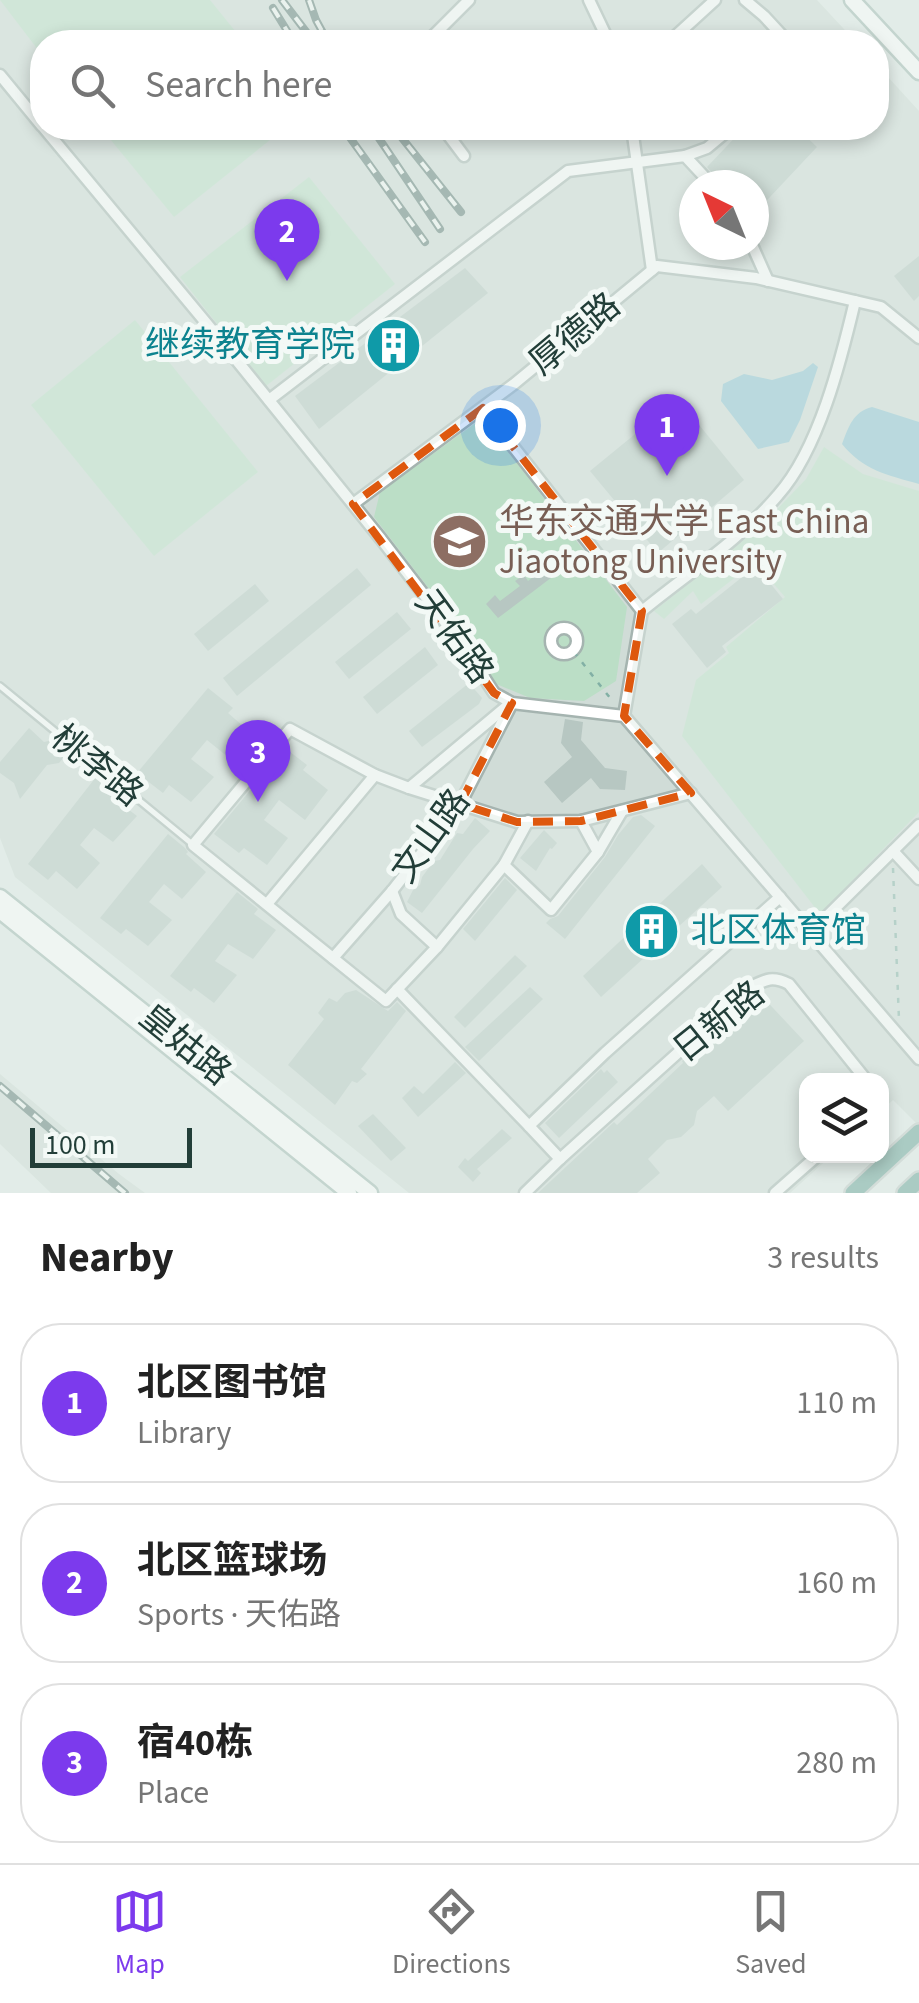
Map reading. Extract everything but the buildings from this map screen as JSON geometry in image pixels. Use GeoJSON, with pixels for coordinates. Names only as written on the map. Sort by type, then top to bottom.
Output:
{"type":"FeatureCollection","features":[{"type":"Feature","properties":{"kind":"main road"},"geometry":{"type":"LineString","coordinates":[[853,1193],[919,1132]]}},
{"type":"Feature","properties":{"kind":"main road"},"geometry":{"type":"LineString","coordinates":[[905,1193],[919,1180]]}},
{"type":"Feature","properties":{"kind":"street"},"geometry":{"type":"LineString","coordinates":[[439,30],[469,0]]}},
{"type":"Feature","properties":{"kind":"street"},"geometry":{"type":"LineString","coordinates":[[589,0],[603,30]]}},
{"type":"Feature","properties":{"kind":"street"},"geometry":{"type":"LineString","coordinates":[[682,30],[715,0]]}},
{"type":"Feature","properties":{"kind":"street"},"geometry":{"type":"LineString","coordinates":[[745,0],[777,30]]}},
{"type":"Feature","properties":{"kind":"street"},"geometry":{"type":"LineString","coordinates":[[852,0],[880,30]]}},
{"type":"Feature","properties":{"kind":"street"},"geometry":{"type":"LineString","coordinates":[[889,40],[919,72]]}},
{"type":"Feature","properties":{"kind":"street","name":"天佑路"},"geometry":{"type":"LineString","coordinates":[[0,75],[30,111]]}},
{"type":"Feature","properties":{"kind":"street","name":"天佑路"},"geometry":{"type":"LineString","coordinates":[[54,140],[353,504],[466,648],[494,693],[512,702],[624,716]]}},
{"type":"Feature","properties":{"kind":"street"},"geometry":{"type":"LineString","coordinates":[[452,140],[464,156]]}},
{"type":"Feature","properties":{"kind":"street"},"geometry":{"type":"LineString","coordinates":[[634,140],[652,270],[658,266],[768,281],[881,307],[919,338]]}},
{"type":"Feature","properties":{"kind":"street"},"geometry":{"type":"LineString","coordinates":[[269,400],[568,171],[685,156],[717,140]]}},
{"type":"Feature","properties":{"kind":"street"},"geometry":{"type":"LineString","coordinates":[[685,156],[698,170]]}},
{"type":"Feature","properties":{"kind":"street"},"geometry":{"type":"LineString","coordinates":[[759,260],[768,281]]}},
{"type":"Feature","properties":{"kind":"street","name":"厚德路"},"geometry":{"type":"LineString","coordinates":[[353,504],[483,408],[652,270]]}},
{"type":"Feature","properties":{"kind":"street"},"geometry":{"type":"LineString","coordinates":[[855,301],[839,366],[819,420],[780,494],[748,526],[642,611],[624,716],[919,1058]]}},
{"type":"Feature","properties":{"kind":"street"},"geometry":{"type":"LineString","coordinates":[[483,408],[642,611]]}},
{"type":"Feature","properties":{"kind":"street"},"geometry":{"type":"LineString","coordinates":[[409,788],[512,702]]}},
{"type":"Feature","properties":{"kind":"street","name":"文山路"},"geometry":{"type":"LineString","coordinates":[[333,958],[460,804],[512,702]]}},
{"type":"Feature","properties":{"kind":"street"},"geometry":{"type":"LineString","coordinates":[[528,821],[504,865],[437,947],[386,1001],[193,845],[290,729],[375,775],[517,822],[528,821],[581,821],[691,793]]}},
{"type":"Feature","properties":{"kind":"street"},"geometry":{"type":"LineString","coordinates":[[266,904],[375,775]]}},
{"type":"Feature","properties":{"kind":"street"},"geometry":{"type":"LineString","coordinates":[[504,865],[551,910],[598,852],[622,811]]}},
{"type":"Feature","properties":{"kind":"street"},"geometry":{"type":"LineString","coordinates":[[581,821],[598,852]]}},
{"type":"Feature","properties":{"kind":"street"},"geometry":{"type":"LineString","coordinates":[[810,933],[919,825]]}},
{"type":"Feature","properties":{"kind":"street"},"geometry":{"type":"LineString","coordinates":[[892,851],[919,879]]}},
{"type":"Feature","properties":{"kind":"street"},"geometry":{"type":"LineString","coordinates":[[392,891],[401,914],[437,947]]}},
{"type":"Feature","properties":{"kind":"street","name":"皇姑路"},"geometry":{"type":"LineString","coordinates":[[0,897],[370,1193]]}},
{"type":"Feature","properties":{"kind":"street","name":"日新路"},"geometry":{"type":"LineString","coordinates":[[529,1126],[780,897]]}},
{"type":"Feature","properties":{"kind":"street","name":"皇姑路"},"geometry":{"type":"LineString","coordinates":[[0,911],[348,1193]]}},
{"type":"Feature","properties":{"kind":"street","name":"日新路"},"geometry":{"type":"LineString","coordinates":[[525,1193],[764,980],[778,978],[790,984],[861,1073]]}},
{"type":"Feature","properties":{"kind":"street"},"geometry":{"type":"LineString","coordinates":[[397,990],[560,1159]]}},
{"type":"Feature","properties":{"kind":"street"},"geometry":{"type":"LineString","coordinates":[[774,1193],[809,1163]]}},
{"type":"Feature","properties":{"kind":"lane","name":"桃李路"},"geometry":{"type":"LineString","coordinates":[[0,686],[193,845]]}},
{"type":"Feature","properties":{"kind":"path"},"geometry":{"type":"LineString","coordinates":[[574,652],[624,716]]}},
{"type":"Feature","properties":{"kind":"path"},"geometry":{"type":"LineString","coordinates":[[892,851],[899,1036]]}},
{"type":"Feature","properties":{"kind":"highlighted area"},"geometry":{"type":"Polygon","coordinates":[[[483,408],[642,611],[624,716],[691,793],[581,821],[517,822],[460,804],[512,703],[494,693],[353,504],[483,408]]]}},
{"type":"Feature","properties":{"kind":"shaded area","name":"华东交通大学 East China Jiaotong University"},"geometry":{"type":"Polygon","coordinates":[[[0,0],[817,0],[845,30],[30,30],[30,140],[889,140],[889,78],[919,111],[919,1126],[893,1100],[889,1104],[889,1073],[799,1073],[799,1163],[823,1163],[790,1193],[409,1193],[15,877],[0,838],[0,0]]]}},
{"type":"Feature","properties":{"kind":"shaded area"},"geometry":{"type":"Polygon","coordinates":[[[0,1074],[145,1193],[51,1193],[0,1144],[0,1074]]]}},
{"type":"Feature","properties":{"kind":"green space"},"geometry":{"type":"Polygon","coordinates":[[[0,0],[210,0],[234,30],[30,30],[30,39],[0,0]]]}},
{"type":"Feature","properties":{"kind":"green space"},"geometry":{"type":"Polygon","coordinates":[[[111,140],[270,140],[174,217],[111,140]]]}},
{"type":"Feature","properties":{"kind":"green space"},"geometry":{"type":"Polygon","coordinates":[[[309,177],[395,284],[266,386],[180,277],[309,177]]]}},
{"type":"Feature","properties":{"kind":"green space"},"geometry":{"type":"Polygon","coordinates":[[[135,320],[258,472],[154,556],[31,405],[135,320]]]}},
{"type":"Feature","properties":{"kind":"green space"},"geometry":{"type":"Polygon","coordinates":[[[477,422],[490,428],[627,607],[616,681],[584,701],[530,698],[494,683],[469,641],[374,517],[380,492],[477,422]]]}},
{"type":"Feature","properties":{"kind":"green space"},"geometry":{"type":"Polygon","coordinates":[[[824,447],[863,474],[919,491],[919,812],[820,914],[682,736],[696,680],[729,653],[726,647],[785,597],[755,562],[701,604],[693,591],[664,619],[654,611],[761,526],[806,479],[824,447]]]}},
{"type":"Feature","properties":{"kind":"water"},"geometry":{"type":"Polygon","coordinates":[[[813,363],[818,367],[789,442],[758,449],[721,401],[723,384],[744,374],[772,380],[803,371],[813,363]]]}},
{"type":"Feature","properties":{"kind":"water"},"geometry":{"type":"Polygon","coordinates":[[[872,407],[919,422],[919,484],[867,466],[842,444],[856,416],[872,407]]]}},
{"type":"Feature","properties":{"kind":"railway"},"geometry":{"type":"LineString","coordinates":[[282,0],[305,30]]}},
{"type":"Feature","properties":{"kind":"railway"},"geometry":{"type":"LineString","coordinates":[[309,0],[321,30]]}},
{"type":"Feature","properties":{"kind":"railway"},"geometry":{"type":"LineString","coordinates":[[273,8],[287,30]]}},
{"type":"Feature","properties":{"kind":"railway"},"geometry":{"type":"LineString","coordinates":[[352,140],[425,242]]}},
{"type":"Feature","properties":{"kind":"railway"},"geometry":{"type":"LineString","coordinates":[[380,140],[440,229]]}},
{"type":"Feature","properties":{"kind":"railway"},"geometry":{"type":"LineString","coordinates":[[404,140],[461,212]]}},
{"type":"Feature","properties":{"kind":"railway"},"geometry":{"type":"LineString","coordinates":[[0,1086],[125,1193]]}},
{"type":"Feature","properties":{"kind":"place","name":"北区篮球场"},"geometry":{"type":"Point","coordinates":[287,281]}},
{"type":"Feature","properties":{"kind":"place","name":"继续教育学院"},"geometry":{"type":"Point","coordinates":[394,345]}},
{"type":"Feature","properties":{"kind":"place","name":"北区图书馆"},"geometry":{"type":"Point","coordinates":[667,476]}},
{"type":"Feature","properties":{"kind":"place","name":"华东交通大学 East China Jiaotong University"},"geometry":{"type":"Point","coordinates":[460,542]}},
{"type":"Feature","properties":{"kind":"place","name":"宿40栋"},"geometry":{"type":"Point","coordinates":[258,802]}},
{"type":"Feature","properties":{"kind":"place","name":"北区体育馆"},"geometry":{"type":"Point","coordinates":[652,931]}}]}
